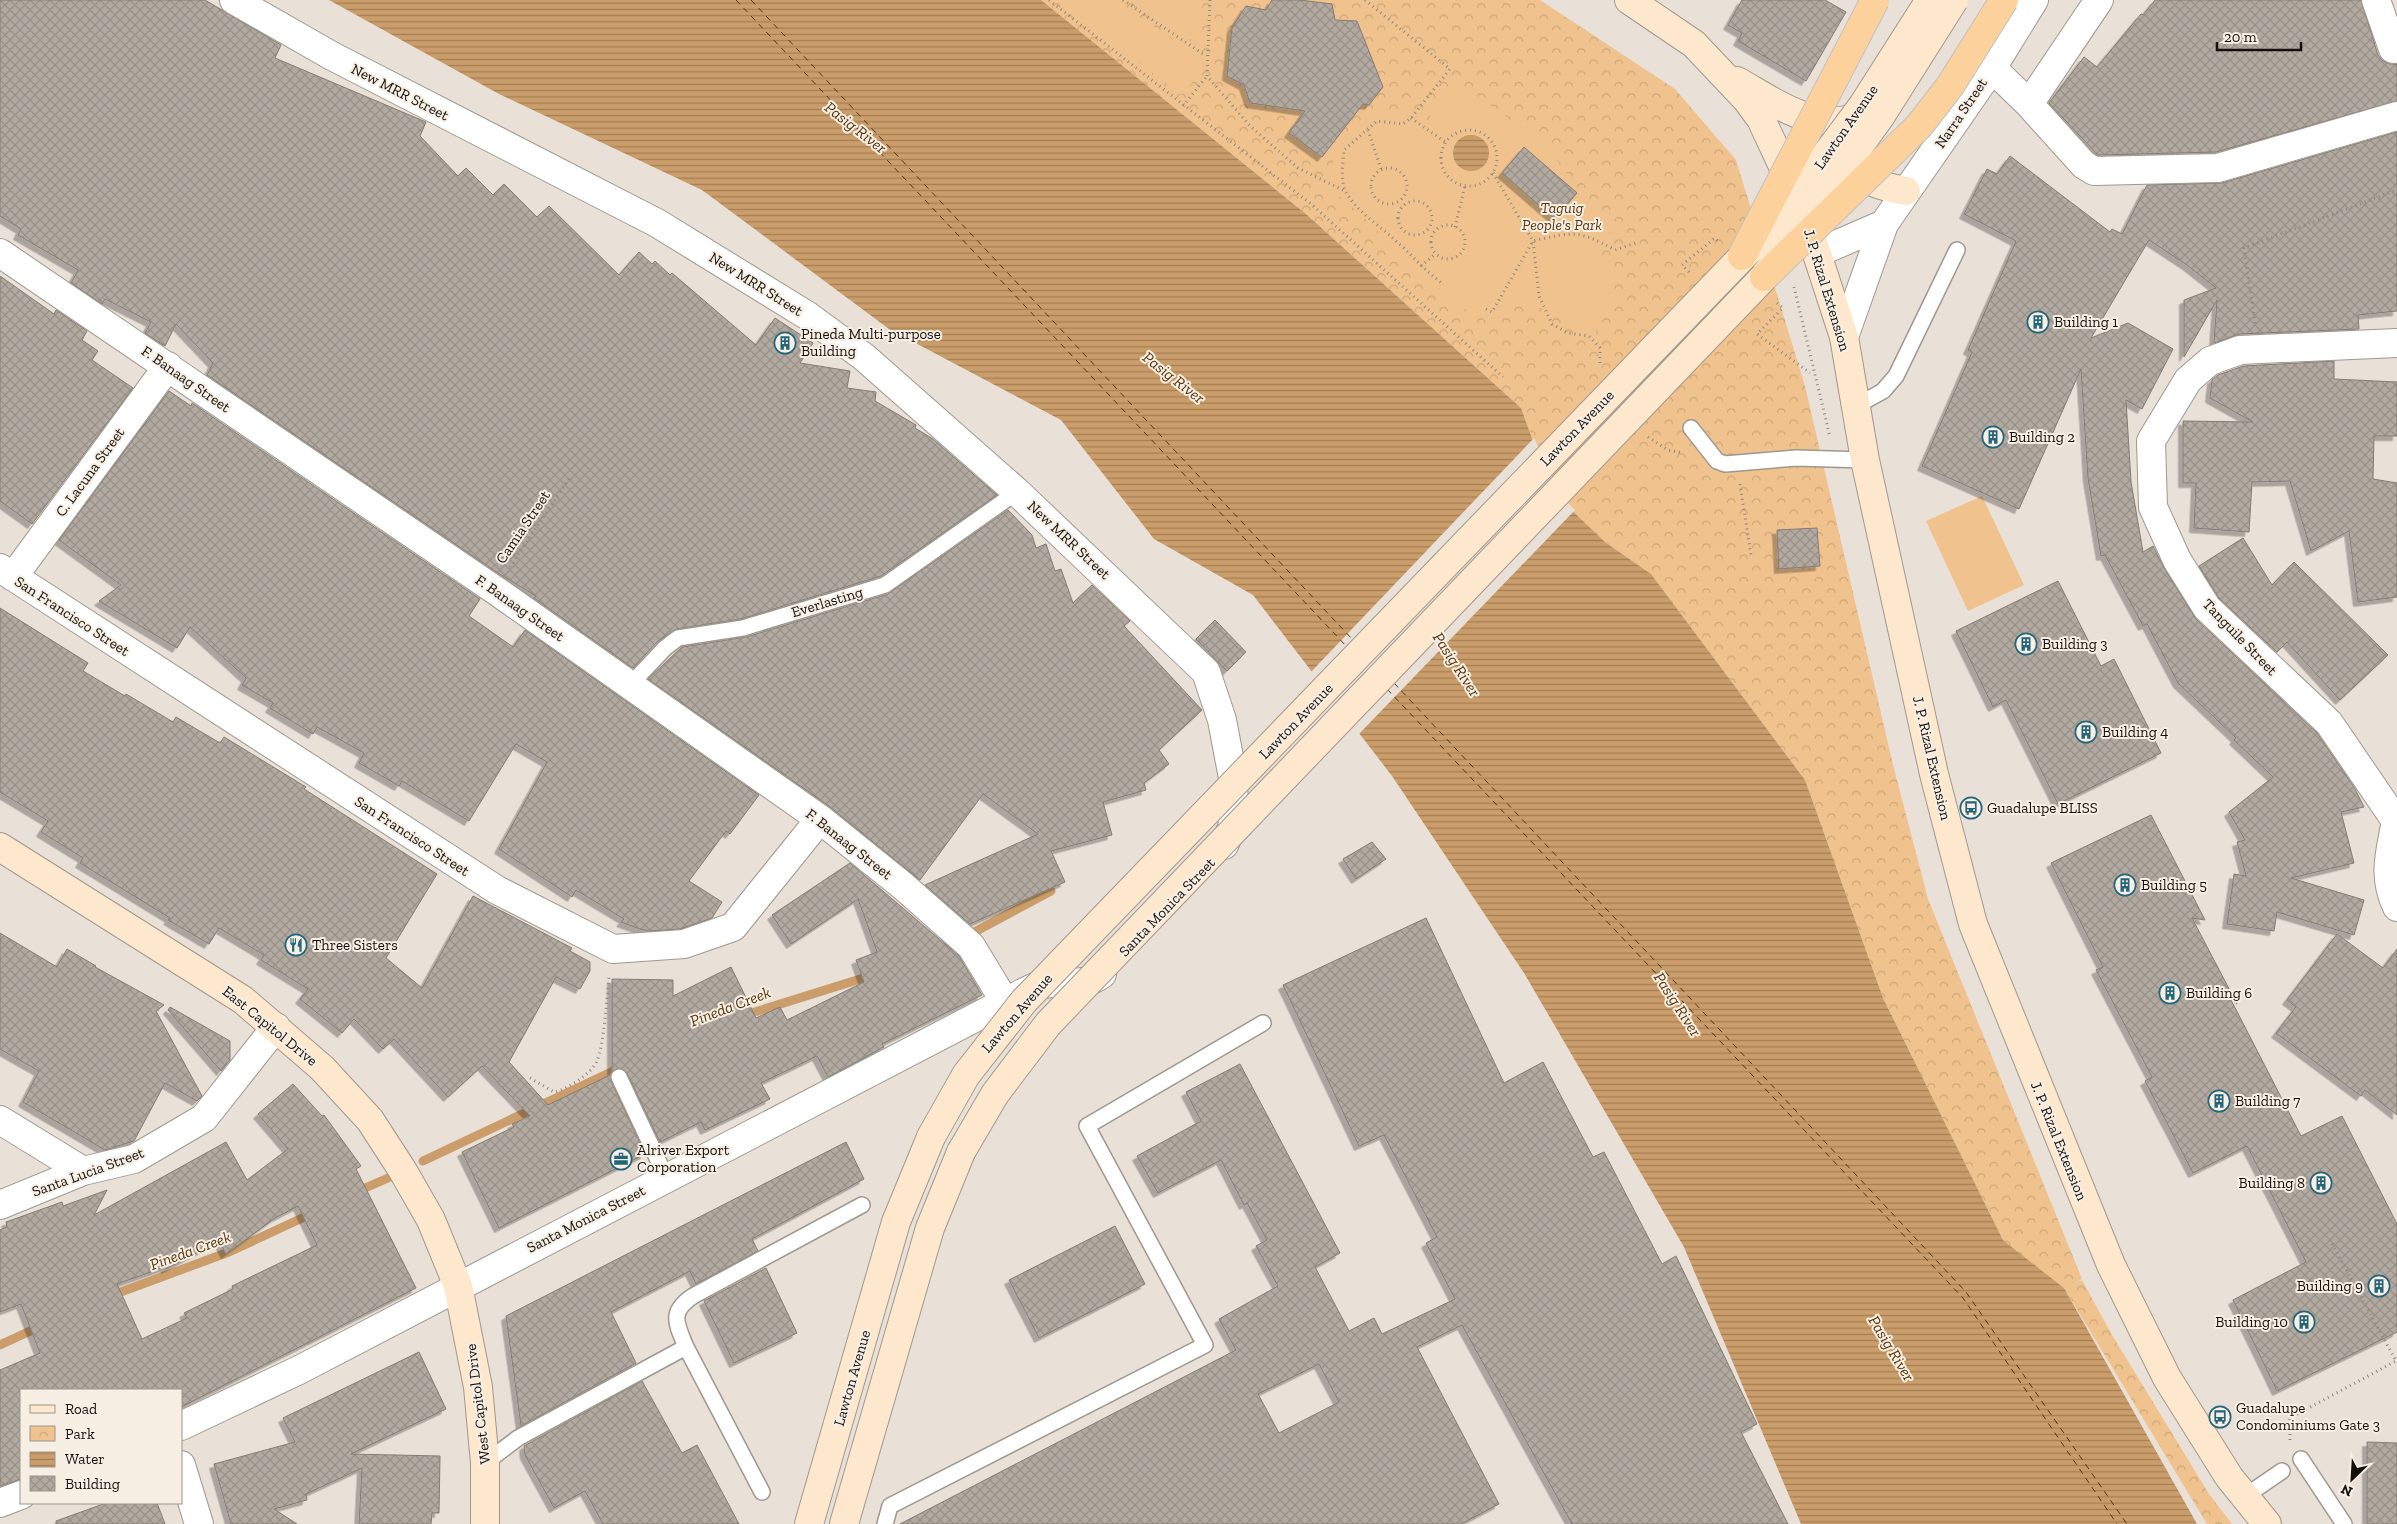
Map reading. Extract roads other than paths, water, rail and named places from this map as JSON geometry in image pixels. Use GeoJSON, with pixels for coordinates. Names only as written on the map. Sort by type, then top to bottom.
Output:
{"type":"FeatureCollection","features":[{"type":"Feature","properties":{"kind":"main road","name":"J. P. Rizal Extension"},"geometry":{"type":"LineString","coordinates":[[1629,0],[1685,37],[1724,74],[1761,119],[1801,205],[1844,337],[1865,460],[1934,774],[1973,924],[2111,1265],[2167,1378],[2244,1497],[2267,1524]]}},
{"type":"Feature","properties":{"kind":"main road"},"geometry":{"type":"LineString","coordinates":[[1733,251],[1875,0]]}},
{"type":"Feature","properties":{"kind":"main road","name":"Lawton Avenue"},"geometry":{"type":"LineString","coordinates":[[809,1524],[896,1222],[931,1137],[966,1075],[1024,1001],[1733,251],[1788,208],[1863,105],[1930,0]]}},
{"type":"Feature","properties":{"kind":"main road","name":"Lawton Avenue"},"geometry":{"type":"LineString","coordinates":[[1801,205],[1871,111],[1941,0]]}},
{"type":"Feature","properties":{"kind":"main road","name":"Lawton Avenue"},"geometry":{"type":"LineString","coordinates":[[844,1524],[930,1228],[961,1152],[994,1094],[1048,1024],[1764,277],[1880,117],[1954,0]]}},
{"type":"Feature","properties":{"kind":"main road"},"geometry":{"type":"LineString","coordinates":[[1764,277],[1919,126],[1950,86],[2004,0]]}},
{"type":"Feature","properties":{"kind":"main road"},"geometry":{"type":"LineString","coordinates":[[1724,74],[1796,113],[1820,121],[1845,122],[1871,111]]}},
{"type":"Feature","properties":{"kind":"main road"},"geometry":{"type":"LineString","coordinates":[[1842,151],[1851,167],[1862,178],[1877,184],[1906,191]]}},
{"type":"Feature","properties":{"kind":"main road","name":"East Capitol Drive"},"geometry":{"type":"LineString","coordinates":[[0,847],[243,1000],[322,1068],[370,1120],[403,1171],[431,1220],[458,1286]]}},
{"type":"Feature","properties":{"kind":"main road","name":"West Capitol Drive"},"geometry":{"type":"LineString","coordinates":[[458,1286],[478,1387],[485,1463],[485,1524]]}},
{"type":"Feature","properties":{"kind":"street","name":"New MRR Street"},"geometry":{"type":"LineString","coordinates":[[234,0],[340,60],[657,224],[779,297],[836,335],[864,357],[1017,492],[1206,672]]}},
{"type":"Feature","properties":{"kind":"street","name":"Narra Street"},"geometry":{"type":"LineString","coordinates":[[1844,337],[1884,224],[1992,68],[2034,0]]}},
{"type":"Feature","properties":{"kind":"street"},"geometry":{"type":"LineString","coordinates":[[2029,104],[2099,0]]}},
{"type":"Feature","properties":{"kind":"street"},"geometry":{"type":"LineString","coordinates":[[2376,0],[2394,49]]}},
{"type":"Feature","properties":{"kind":"street"},"geometry":{"type":"LineString","coordinates":[[1992,68],[2029,104],[2084,165],[2094,171],[2218,168],[2397,116]]}},
{"type":"Feature","properties":{"kind":"street"},"geometry":{"type":"LineString","coordinates":[[1817,253],[1884,224]]}},
{"type":"Feature","properties":{"kind":"street","name":"F. Banaag Street"},"geometry":{"type":"LineString","coordinates":[[0,252],[494,590],[820,820],[903,886],[961,937],[1005,1002]]}},
{"type":"Feature","properties":{"kind":"street","name":"Tanguile Street"},"geometry":{"type":"LineString","coordinates":[[2397,344],[2259,348],[2240,350],[2210,361],[2188,380],[2151,441],[2153,508],[2177,560],[2207,608],[2328,723],[2397,821]]}},
{"type":"Feature","properties":{"kind":"street","name":"C. Lacuna Street"},"geometry":{"type":"LineString","coordinates":[[6,573],[168,366]]}},
{"type":"Feature","properties":{"kind":"street","name":"San Francisco Street"},"geometry":{"type":"LineString","coordinates":[[6,573],[496,890],[613,949],[684,944],[733,927],[820,820]]}},
{"type":"Feature","properties":{"kind":"street","name":"Santa Monica Street"},"geometry":{"type":"LineString","coordinates":[[182,1426],[300,1370],[1005,1002],[1044,984],[1072,984],[1096,978],[1192,881],[1221,850],[1228,839],[1234,813],[1232,778],[1222,720],[1206,672]]}},
{"type":"Feature","properties":{"kind":"street","name":"Santa Monica Street"},"geometry":{"type":"LineString","coordinates":[[1044,984],[1074,944],[1232,778]]}},
{"type":"Feature","properties":{"kind":"street"},"geometry":{"type":"LineString","coordinates":[[2397,821],[2387,868],[2390,892],[2397,907]]}},
{"type":"Feature","properties":{"kind":"street"},"geometry":{"type":"LineString","coordinates":[[1161,853],[1192,881]]}},
{"type":"Feature","properties":{"kind":"street","name":"Santa Lucia Street"},"geometry":{"type":"LineString","coordinates":[[0,1205],[83,1171],[134,1159],[204,1118],[276,1027]]}},
{"type":"Feature","properties":{"kind":"street"},"geometry":{"type":"LineString","coordinates":[[0,1120],[83,1171]]}},
{"type":"Feature","properties":{"kind":"street"},"geometry":{"type":"LineString","coordinates":[[182,1468],[199,1524]]}},
{"type":"Feature","properties":{"kind":"street"},"geometry":{"type":"LineString","coordinates":[[0,1503],[20,1495]]}},
{"type":"Feature","properties":{"kind":"lane"},"geometry":{"type":"LineString","coordinates":[[1856,406],[1883,391],[1896,376],[1957,250]]}},
{"type":"Feature","properties":{"kind":"lane"},"geometry":{"type":"LineString","coordinates":[[1691,428],[1717,461],[1725,464],[1796,458],[1865,460]]}},
{"type":"Feature","properties":{"kind":"lane","name":"Everlasting"},"geometry":{"type":"LineString","coordinates":[[629,686],[671,642],[678,638],[742,628],[885,584],[1017,492]]}},
{"type":"Feature","properties":{"kind":"lane"},"geometry":{"type":"LineString","coordinates":[[885,1524],[890,1506],[1204,1344],[1087,1126],[1263,1023]]}},
{"type":"Feature","properties":{"kind":"lane"},"geometry":{"type":"LineString","coordinates":[[619,1077],[666,1178]]}},
{"type":"Feature","properties":{"kind":"lane"},"geometry":{"type":"LineString","coordinates":[[762,1492],[686,1346],[676,1324],[677,1312],[682,1303],[862,1205]]}},
{"type":"Feature","properties":{"kind":"lane"},"geometry":{"type":"LineString","coordinates":[[485,1463],[518,1438],[686,1346]]}},
{"type":"Feature","properties":{"kind":"lane"},"geometry":{"type":"LineString","coordinates":[[2301,1459],[2344,1524]]}},
{"type":"Feature","properties":{"kind":"lane"},"geometry":{"type":"LineString","coordinates":[[2244,1497],[2282,1471]]}},
{"type":"Feature","properties":{"kind":"water","name":"Pasig River"},"geometry":{"type":"Polygon","coordinates":[[[329,0],[1041,0],[1306,214],[1521,408],[1537,452],[1560,499],[1605,542],[1651,574],[1805,780],[1883,998],[2003,1240],[2064,1288],[2197,1524],[1801,1524],[1684,1247],[1524,973],[1392,776],[1253,595],[1154,539],[1061,420],[889,329],[702,190],[499,94],[329,0]]]}},
{"type":"Feature","properties":{"kind":"water"},"geometry":{"type":"Polygon","coordinates":[[[1471,135],[1484,140],[1489,153],[1484,166],[1471,171],[1458,166],[1453,153],[1458,140],[1471,135]]]}},
{"type":"Feature","properties":{"kind":"waterway","name":"Pineda Creek"},"geometry":{"type":"LineString","coordinates":[[939,951],[1051,891]]}},
{"type":"Feature","properties":{"kind":"waterway","name":"Pineda Creek"},"geometry":{"type":"LineString","coordinates":[[742,1016],[873,975]]}},
{"type":"Feature","properties":{"kind":"waterway","name":"Pineda Creek"},"geometry":{"type":"LineString","coordinates":[[423,1161],[624,1066]]}},
{"type":"Feature","properties":{"kind":"waterway","name":"Pineda Creek"},"geometry":{"type":"LineString","coordinates":[[356,1192],[388,1178]]}},
{"type":"Feature","properties":{"kind":"waterway","name":"Pineda Creek"},"geometry":{"type":"LineString","coordinates":[[110,1296],[229,1252],[313,1213]]}},
{"type":"Feature","properties":{"kind":"waterway","name":"Pineda Creek"},"geometry":{"type":"LineString","coordinates":[[0,1345],[41,1326]]}},
{"type":"Feature","properties":{"kind":"place","name":"Building 1"},"geometry":{"type":"Point","coordinates":[2038,322]}},
{"type":"Feature","properties":{"kind":"place","name":"Pineda Multi-purpose Building"},"geometry":{"type":"Point","coordinates":[785,343]}},
{"type":"Feature","properties":{"kind":"place","name":"Building 2"},"geometry":{"type":"Point","coordinates":[1993,437]}},
{"type":"Feature","properties":{"kind":"place","name":"Building 3"},"geometry":{"type":"Point","coordinates":[2026,644]}},
{"type":"Feature","properties":{"kind":"place","name":"Building 4"},"geometry":{"type":"Point","coordinates":[2086,732]}},
{"type":"Feature","properties":{"kind":"place","name":"Guadalupe BLISS"},"geometry":{"type":"Point","coordinates":[1971,808]}},
{"type":"Feature","properties":{"kind":"place","name":"Building 5"},"geometry":{"type":"Point","coordinates":[2125,885]}},
{"type":"Feature","properties":{"kind":"place","name":"Three Sisters"},"geometry":{"type":"Point","coordinates":[296,945]}},
{"type":"Feature","properties":{"kind":"place","name":"Building 6"},"geometry":{"type":"Point","coordinates":[2170,993]}},
{"type":"Feature","properties":{"kind":"place","name":"Building 7"},"geometry":{"type":"Point","coordinates":[2219,1101]}},
{"type":"Feature","properties":{"kind":"place","name":"Alriver Export Corporation"},"geometry":{"type":"Point","coordinates":[621,1159]}},
{"type":"Feature","properties":{"kind":"place","name":"Building 8"},"geometry":{"type":"Point","coordinates":[2321,1183]}},
{"type":"Feature","properties":{"kind":"place","name":"Building 9"},"geometry":{"type":"Point","coordinates":[2379,1286]}},
{"type":"Feature","properties":{"kind":"place","name":"Building 10"},"geometry":{"type":"Point","coordinates":[2304,1322]}},
{"type":"Feature","properties":{"kind":"place","name":"Guadalupe Condominiums Gate 3"},"geometry":{"type":"Point","coordinates":[2220,1417]}},
{"type":"Feature","properties":{"kind":"park label","name":"Taguig People's Park"},"geometry":{"type":"Point","coordinates":[1562,216]}}]}
